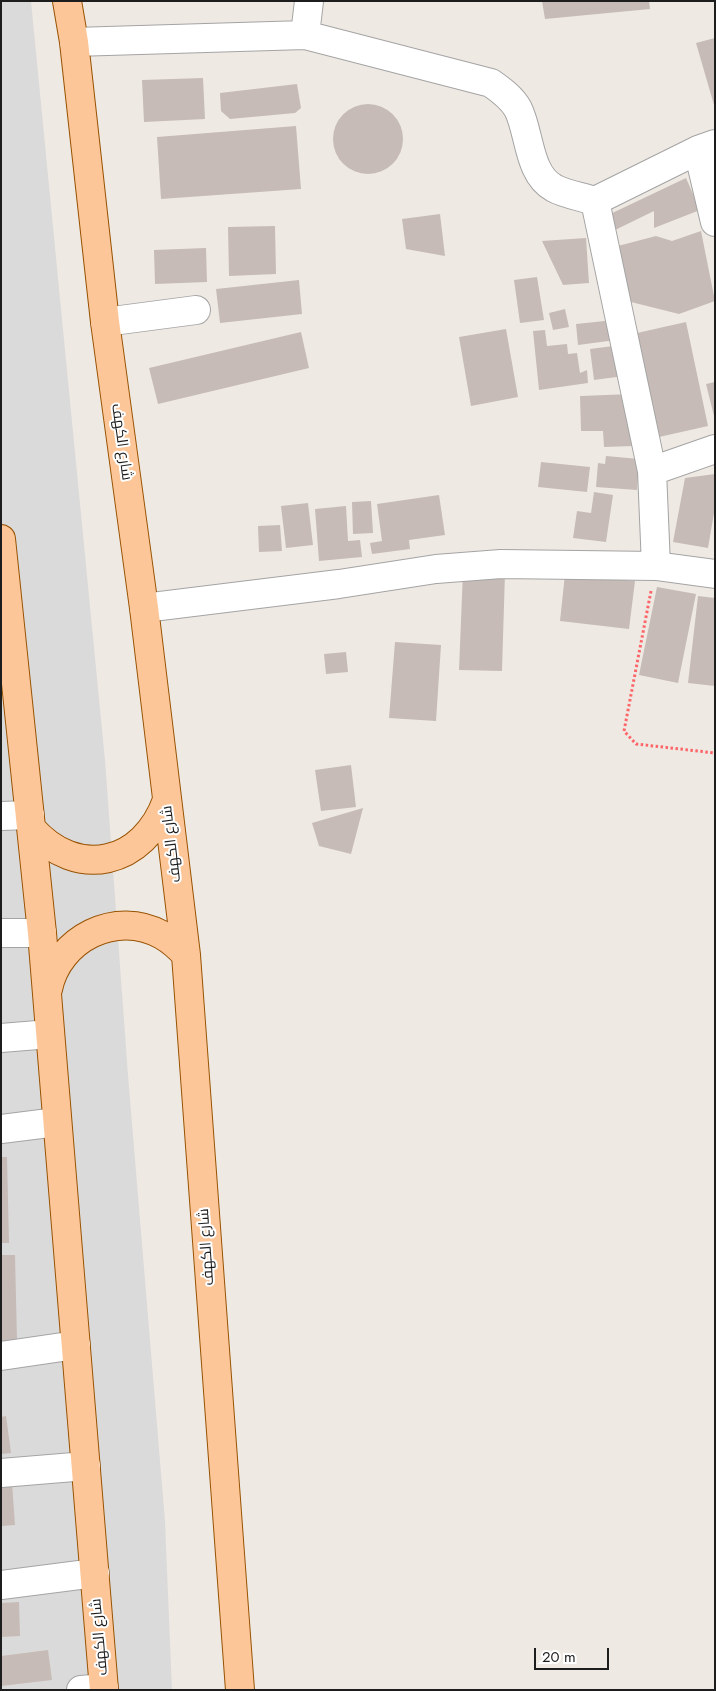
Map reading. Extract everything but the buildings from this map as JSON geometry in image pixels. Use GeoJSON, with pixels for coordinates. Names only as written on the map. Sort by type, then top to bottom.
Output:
{"type":"FeatureCollection","features":[{"type":"Feature","properties":{"kind":"main road","name":"شارع الكهف"},"geometry":{"type":"LineString","coordinates":[[67,1],[74,42],[104,322],[144,608],[186,955],[240,1690]]}},
{"type":"Feature","properties":{"kind":"main road","name":"شارع الكهف"},"geometry":{"type":"LineString","coordinates":[[1,539],[9,696],[30,821],[42,933],[94,1574],[96,1689]]}},
{"type":"Feature","properties":{"kind":"main road"},"geometry":{"type":"LineString","coordinates":[[30,821],[41,840],[54,849],[68,856],[100,860],[130,850],[143,841],[162,815],[167,800]]}},
{"type":"Feature","properties":{"kind":"main road"},"geometry":{"type":"LineString","coordinates":[[47,997],[55,967],[64,954],[75,943],[102,928],[133,926],[148,929],[169,939],[186,955]]}},
{"type":"Feature","properties":{"kind":"street"},"geometry":{"type":"LineString","coordinates":[[306,35],[309,1]]}},
{"type":"Feature","properties":{"kind":"street"},"geometry":{"type":"LineString","coordinates":[[74,42],[306,35],[491,82],[504,91],[518,109],[533,158],[542,177],[554,188],[595,201],[706,147],[715,222]]}},
{"type":"Feature","properties":{"kind":"street"},"geometry":{"type":"LineString","coordinates":[[595,201],[652,471],[656,566]]}},
{"type":"Feature","properties":{"kind":"street"},"geometry":{"type":"LineString","coordinates":[[104,322],[196,310]]}},
{"type":"Feature","properties":{"kind":"street"},"geometry":{"type":"LineString","coordinates":[[652,471],[715,449]]}},
{"type":"Feature","properties":{"kind":"street"},"geometry":{"type":"LineString","coordinates":[[144,608],[339,584],[436,569],[501,564],[656,566],[715,574]]}},
{"type":"Feature","properties":{"kind":"street"},"geometry":{"type":"LineString","coordinates":[[1,816],[30,821]]}},
{"type":"Feature","properties":{"kind":"street"},"geometry":{"type":"LineString","coordinates":[[1,933],[42,933]]}},
{"type":"Feature","properties":{"kind":"street"},"geometry":{"type":"LineString","coordinates":[[1,1038],[50,1034]]}},
{"type":"Feature","properties":{"kind":"street"},"geometry":{"type":"LineString","coordinates":[[1,1129],[57,1122]]}},
{"type":"Feature","properties":{"kind":"street"},"geometry":{"type":"LineString","coordinates":[[1,1356],[76,1345]]}},
{"type":"Feature","properties":{"kind":"street"},"geometry":{"type":"LineString","coordinates":[[1,1473],[86,1466]]}},
{"type":"Feature","properties":{"kind":"street"},"geometry":{"type":"LineString","coordinates":[[1,1585],[94,1574]]}},
{"type":"Feature","properties":{"kind":"path"},"geometry":{"type":"LineString","coordinates":[[656,566],[624,731],[636,744],[715,753]]}},
{"type":"Feature","properties":{"kind":"shaded area"},"geometry":{"type":"Polygon","coordinates":[[[1,1],[31,1],[105,760],[128,1075],[165,1521],[172,1690],[1,1690],[1,1]]]}}]}
